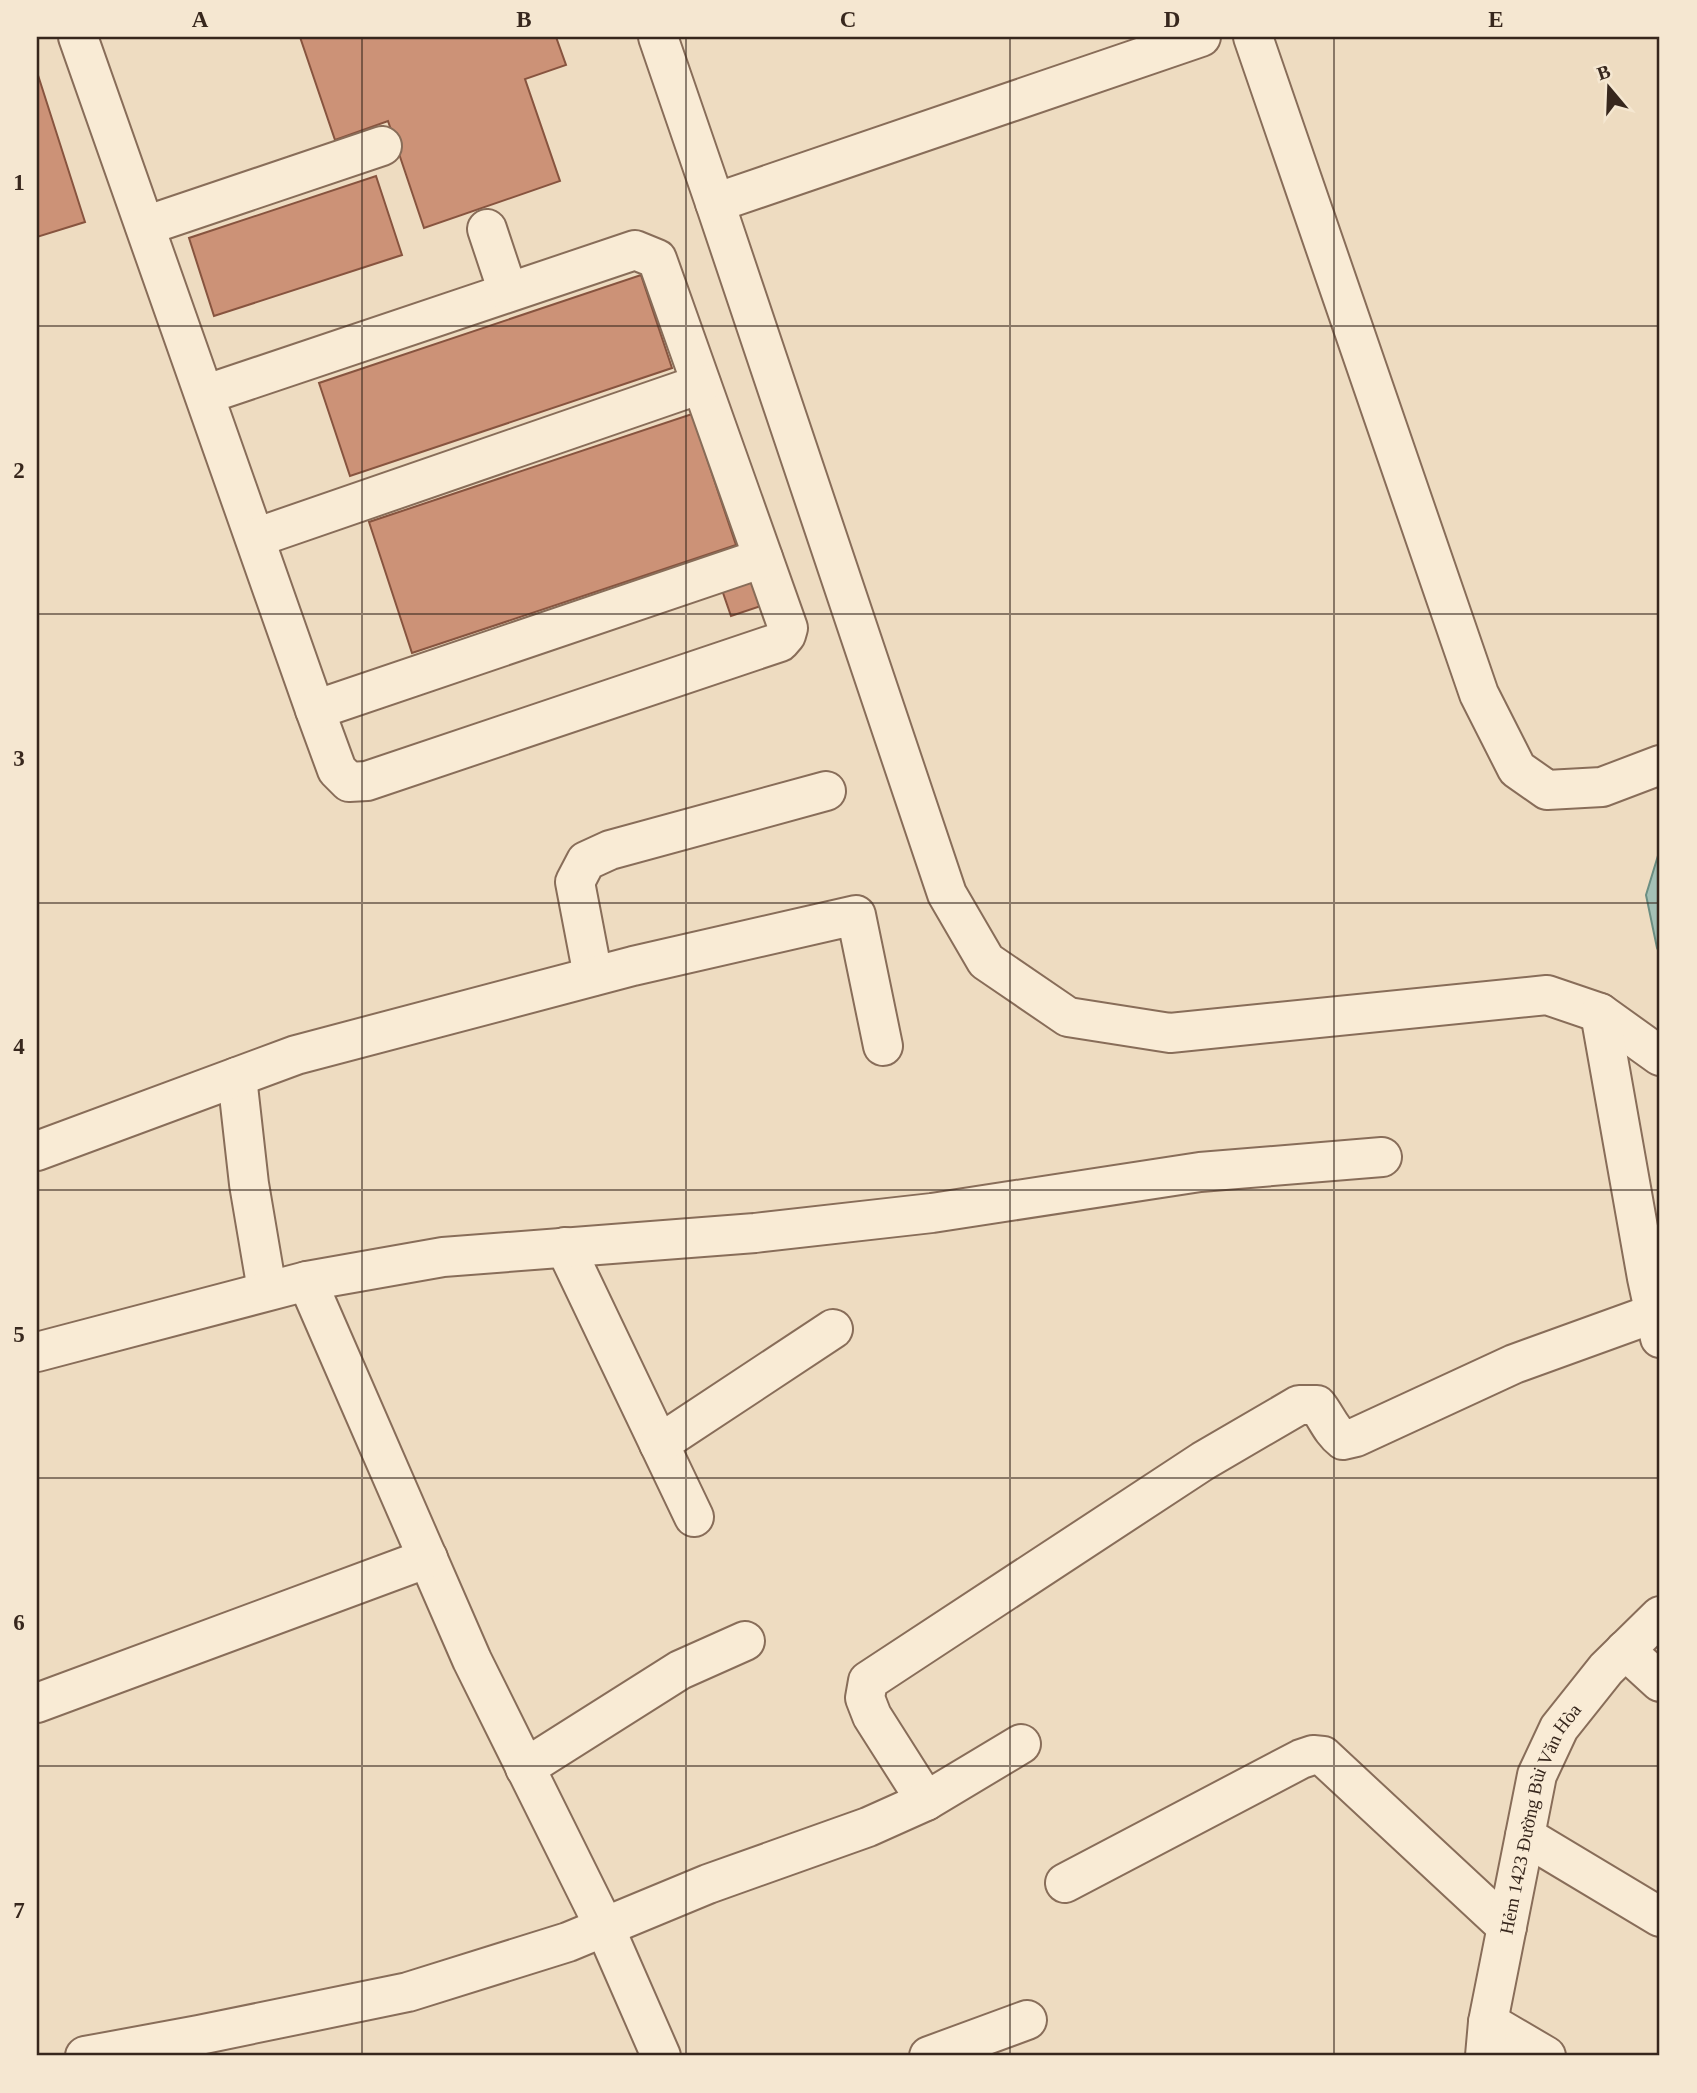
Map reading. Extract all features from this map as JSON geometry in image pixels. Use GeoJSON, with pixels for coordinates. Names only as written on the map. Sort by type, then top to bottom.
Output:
{"type":"FeatureCollection","features":[{"type":"Feature","properties":{"kind":"street"},"geometry":{"type":"LineString","coordinates":[[78,37],[204,395],[255,538],[315,710],[337,770],[349,782],[367,781],[780,642],[786,635],[788,628],[657,259],[635,250],[204,395]]}},
{"type":"Feature","properties":{"kind":"street"},"geometry":{"type":"LineString","coordinates":[[658,37],[947,894],[986,961],[1068,1017],[1170,1033],[1547,995],[1600,1013],[1660,1056]]}},
{"type":"Feature","properties":{"kind":"street"},"geometry":{"type":"LineString","coordinates":[[715,203],[1201,37]]}},
{"type":"Feature","properties":{"kind":"street"},"geometry":{"type":"LineString","coordinates":[[1252,37],[1479,694],[1517,769],[1547,790],[1602,787],[1660,765]]}},
{"type":"Feature","properties":{"kind":"street"},"geometry":{"type":"LineString","coordinates":[[145,226],[382,146]]}},
{"type":"Feature","properties":{"kind":"street"},"geometry":{"type":"LineString","coordinates":[[487,229],[508,292]]}},
{"type":"Feature","properties":{"kind":"street"},"geometry":{"type":"LineString","coordinates":[[255,538],[701,384]]}},
{"type":"Feature","properties":{"kind":"street"},"geometry":{"type":"LineString","coordinates":[[315,710],[763,558]]}},
{"type":"Feature","properties":{"kind":"street"},"geometry":{"type":"LineString","coordinates":[[593,976],[575,882],[586,861],[610,850],[827,791]]}},
{"type":"Feature","properties":{"kind":"street"},"geometry":{"type":"LineString","coordinates":[[37,1151],[296,1055],[593,976],[856,915],[883,1046]]}},
{"type":"Feature","properties":{"kind":"street"},"geometry":{"type":"LineString","coordinates":[[926,1801],[872,1716],[865,1698],[868,1681],[1203,1461],[1299,1405],[1317,1405],[1326,1416],[1334,1434],[1343,1440],[1356,1437],[1514,1364],[1658,1326],[1600,1013]]}},
{"type":"Feature","properties":{"kind":"street"},"geometry":{"type":"LineString","coordinates":[[237,1077],[249,1184],[267,1290]]}},
{"type":"Feature","properties":{"kind":"street"},"geometry":{"type":"LineString","coordinates":[[37,1352],[307,1280],[443,1257],[755,1233],[932,1213],[1200,1172],[1382,1157]]}},
{"type":"Feature","properties":{"kind":"street"},"geometry":{"type":"LineString","coordinates":[[565,1247],[694,1517]]}},
{"type":"Feature","properties":{"kind":"street"},"geometry":{"type":"LineString","coordinates":[[307,1280],[472,1660],[605,1928],[661,2056]]}},
{"type":"Feature","properties":{"kind":"street"},"geometry":{"type":"LineString","coordinates":[[659,1444],[834,1329]]}},
{"type":"Feature","properties":{"kind":"street"},"geometry":{"type":"LineString","coordinates":[[37,1703],[428,1558]]}},
{"type":"Feature","properties":{"kind":"street","name":"Hẻm 1423 Đường Bùi Văn Hòa"},"geometry":{"type":"LineString","coordinates":[[1487,2039],[1537,1775],[1559,1728],[1606,1669],[1660,1616]]}},
{"type":"Feature","properties":{"kind":"street"},"geometry":{"type":"LineString","coordinates":[[525,1768],[680,1670],[745,1641]]}},
{"type":"Feature","properties":{"kind":"street"},"geometry":{"type":"LineString","coordinates":[[1625,1650],[1660,1682]]}},
{"type":"Feature","properties":{"kind":"street"},"geometry":{"type":"LineString","coordinates":[[85,2056],[408,1992],[568,1942],[708,1884],[868,1827],[926,1801],[1021,1744]]}},
{"type":"Feature","properties":{"kind":"street"},"geometry":{"type":"LineString","coordinates":[[1065,1883],[1301,1759],[1312,1755],[1324,1756],[1507,1927]]}},
{"type":"Feature","properties":{"kind":"street"},"geometry":{"type":"LineString","coordinates":[[1525,1836],[1660,1917]]}},
{"type":"Feature","properties":{"kind":"street"},"geometry":{"type":"LineString","coordinates":[[929,2056],[1027,2020]]}},
{"type":"Feature","properties":{"kind":"street"},"geometry":{"type":"LineString","coordinates":[[1487,2039],[1546,2056]]}},
{"type":"Feature","properties":{"kind":"shaded area"},"geometry":{"type":"Polygon","coordinates":[[[1660,849],[1660,954],[1646,895],[1660,849]]]}},
{"type":"Feature","properties":{"kind":"building"},"geometry":{"type":"Polygon","coordinates":[[[300,37],[556,37],[566,65],[525,79],[560,181],[424,228],[388,121],[335,140],[300,37]]]}},
{"type":"Feature","properties":{"kind":"building"},"geometry":{"type":"Polygon","coordinates":[[[37,72],[85,222],[37,237],[37,72]]]}},
{"type":"Feature","properties":{"kind":"building"},"geometry":{"type":"Polygon","coordinates":[[[376,176],[402,255],[214,316],[189,238],[376,176]]]}},
{"type":"Feature","properties":{"kind":"building"},"geometry":{"type":"Polygon","coordinates":[[[641,275],[672,368],[350,476],[319,383],[641,275]]]}},
{"type":"Feature","properties":{"kind":"building"},"geometry":{"type":"Polygon","coordinates":[[[692,414],[736,545],[412,653],[369,522],[692,414]]]}},
{"type":"Feature","properties":{"kind":"building"},"geometry":{"type":"Polygon","coordinates":[[[754,575],[764,605],[731,616],[721,587],[754,575]]]}}]}
